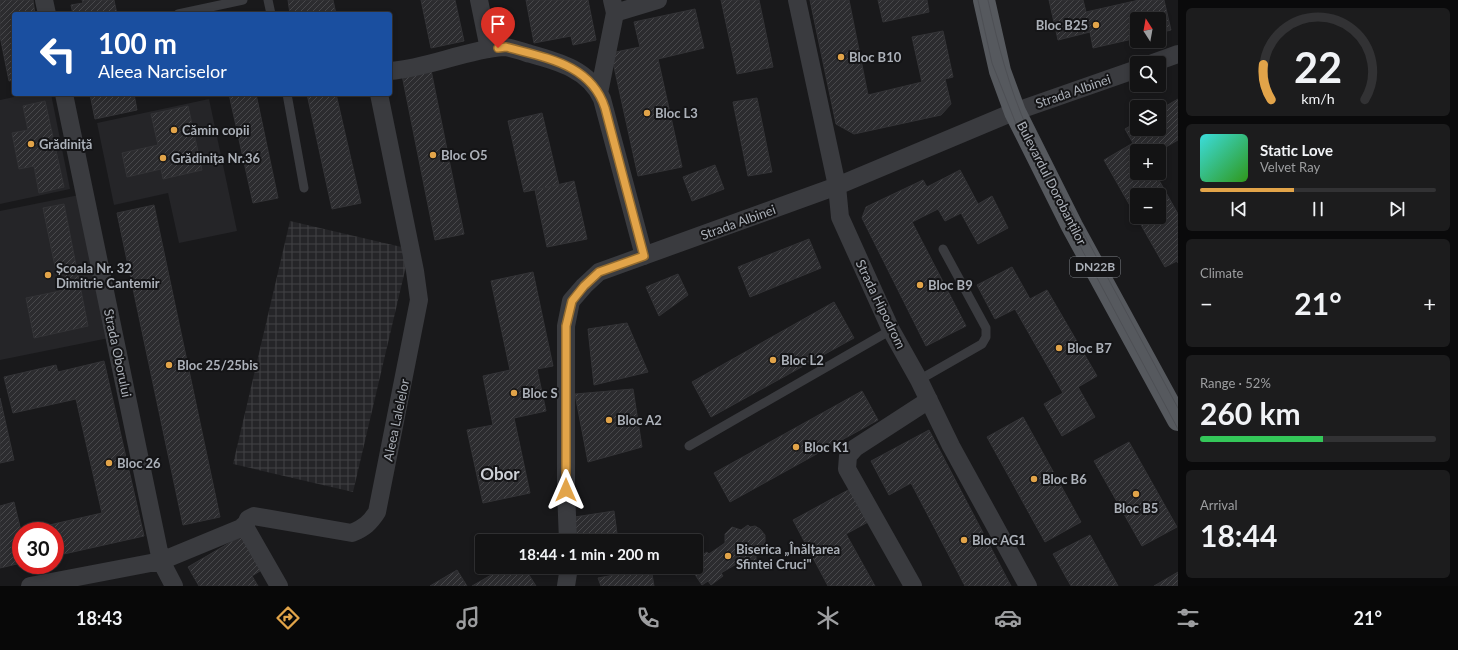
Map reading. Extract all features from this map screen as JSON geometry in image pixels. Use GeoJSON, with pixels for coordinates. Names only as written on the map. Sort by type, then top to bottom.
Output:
{"type":"FeatureCollection","features":[{"type":"Feature","properties":{"kind":"main road","name":"Bulevardul Dorobanților"},"geometry":{"type":"LineString","coordinates":[[984,0],[1000,70],[1015,112],[1072,226],[1178,420]]}},
{"type":"Feature","properties":{"kind":"street"},"geometry":{"type":"LineString","coordinates":[[44,0],[47,12]]}},
{"type":"Feature","properties":{"kind":"street"},"geometry":{"type":"LineString","coordinates":[[479,0],[489,49]]}},
{"type":"Feature","properties":{"kind":"street"},"geometry":{"type":"LineString","coordinates":[[599,93],[614,7],[658,0]]}},
{"type":"Feature","properties":{"kind":"street","name":"Strada Hipodrom"},"geometry":{"type":"LineString","coordinates":[[797,0],[837,186],[840,217],[891,330],[919,380],[951,446],[1028,586]]}},
{"type":"Feature","properties":{"kind":"street"},"geometry":{"type":"LineString","coordinates":[[392,71],[421,67],[489,49],[506,47],[561,63],[586,76],[599,93],[605,108],[644,256]]}},
{"type":"Feature","properties":{"kind":"street"},"geometry":{"type":"LineString","coordinates":[[1166,58],[1178,54]]}},
{"type":"Feature","properties":{"kind":"street","name":"Strada Albinei"},"geometry":{"type":"LineString","coordinates":[[568,534],[566,490],[566,326],[572,301],[584,286],[599,272],[837,186],[1015,112],[1130,71]]}},
{"type":"Feature","properties":{"kind":"street","name":"Strada Oborului"},"geometry":{"type":"LineString","coordinates":[[64,96],[161,561],[174,586]]}},
{"type":"Feature","properties":{"kind":"street","name":"Aleea Lalelelor"},"geometry":{"type":"LineString","coordinates":[[30,586],[161,561],[244,525],[248,519],[254,516],[352,533],[362,529],[371,521],[377,512],[419,300],[415,271],[379,96]]}},
{"type":"Feature","properties":{"kind":"street"},"geometry":{"type":"LineString","coordinates":[[913,586],[847,469],[848,456],[855,448],[929,400]]}},
{"type":"Feature","properties":{"kind":"street"},"geometry":{"type":"LineString","coordinates":[[244,525],[279,586]]}},
{"type":"Feature","properties":{"kind":"street"},"geometry":{"type":"LineString","coordinates":[[566,586],[568,574]]}},
{"type":"Feature","properties":{"kind":"lane"},"geometry":{"type":"LineString","coordinates":[[187,12],[244,0]]}},
{"type":"Feature","properties":{"kind":"lane"},"geometry":{"type":"LineString","coordinates":[[268,0],[271,12]]}},
{"type":"Feature","properties":{"kind":"lane"},"geometry":{"type":"LineString","coordinates":[[287,96],[304,188]]}},
{"type":"Feature","properties":{"kind":"lane"},"geometry":{"type":"LineString","coordinates":[[919,380],[982,344],[986,337],[986,328],[943,248]]}},
{"type":"Feature","properties":{"kind":"lane"},"geometry":{"type":"LineString","coordinates":[[688,446],[891,330]]}},
{"type":"Feature","properties":{"kind":"shaded area","name":"Grădiniță"},"geometry":{"type":"Polygon","coordinates":[[[19,96],[51,96],[70,189],[0,204],[0,100],[19,96]]]}},
{"type":"Feature","properties":{"kind":"shaded area","name":"Grădinița Nr.36"},"geometry":{"type":"Polygon","coordinates":[[[209,99],[237,231],[179,243],[168,193],[114,205],[97,123],[209,99]]]}},
{"type":"Feature","properties":{"kind":"shaded area","name":"Școala Nr. 32 Dimitrie Cantemir"},"geometry":{"type":"Polygon","coordinates":[[[79,195],[109,338],[0,360],[0,211],[79,195]]]}},
{"type":"Feature","properties":{"kind":"shaded area"},"geometry":{"type":"Polygon","coordinates":[[[290,221],[410,249],[353,492],[233,464],[290,221]]]}},
{"type":"Feature","properties":{"kind":"building"},"geometry":{"type":"Polygon","coordinates":[[[0,0],[33,0],[35,12],[12,12],[12,80],[9,81],[0,36],[0,0]]]}},
{"type":"Feature","properties":{"kind":"building"},"geometry":{"type":"Polygon","coordinates":[[[82,0],[114,0],[117,12],[73,12],[71,5],[83,3],[82,0]]]}},
{"type":"Feature","properties":{"kind":"building"},"geometry":{"type":"Polygon","coordinates":[[[288,0],[333,0],[336,12],[290,12],[288,0]]]}},
{"type":"Feature","properties":{"kind":"building"},"geometry":{"type":"Polygon","coordinates":[[[421,0],[455,0],[464,41],[431,48],[421,0]]]}},
{"type":"Feature","properties":{"kind":"building"},"geometry":{"type":"Polygon","coordinates":[[[526,0],[588,0],[596,40],[573,45],[571,36],[534,43],[526,0]]]}},
{"type":"Feature","properties":{"kind":"building"},"geometry":{"type":"Polygon","coordinates":[[[721,0],[759,0],[773,67],[737,74],[721,0]]]}},
{"type":"Feature","properties":{"kind":"building","name":"Bloc B10"},"geometry":{"type":"Polygon","coordinates":[[[810,0],[849,0],[868,95],[922,82],[912,37],[943,31],[953,77],[945,79],[951,104],[941,115],[854,134],[836,124],[810,0]]]}},
{"type":"Feature","properties":{"kind":"building"},"geometry":{"type":"Polygon","coordinates":[[[878,0],[927,0],[929,12],[883,22],[878,0]]]}},
{"type":"Feature","properties":{"kind":"building","name":"Bloc B25"},"geometry":{"type":"Polygon","coordinates":[[[1049,0],[1083,0],[1086,12],[1139,0],[1164,0],[1171,30],[1166,31],[1166,12],[1130,12],[1130,40],[1093,48],[1090,32],[1058,40],[1049,0]]]}},
{"type":"Feature","properties":{"kind":"building","name":"Bloc L3"},"geometry":{"type":"Polygon","coordinates":[[[695,9],[704,48],[658,59],[682,167],[638,176],[611,53],[640,47],[634,22],[695,9]]]}},
{"type":"Feature","properties":{"kind":"building","name":"Bloc O5"},"geometry":{"type":"Polygon","coordinates":[[[431,70],[464,234],[435,240],[402,75],[431,70]]]}},
{"type":"Feature","properties":{"kind":"building"},"geometry":{"type":"Polygon","coordinates":[[[90,96],[134,96],[137,110],[95,119],[90,96]]]}},
{"type":"Feature","properties":{"kind":"building"},"geometry":{"type":"Polygon","coordinates":[[[229,96],[256,96],[278,198],[253,203],[229,96]]]}},
{"type":"Feature","properties":{"kind":"building"},"geometry":{"type":"Polygon","coordinates":[[[307,96],[336,96],[361,203],[332,209],[307,96]]]}},
{"type":"Feature","properties":{"kind":"building"},"geometry":{"type":"Polygon","coordinates":[[[757,98],[772,172],[748,176],[733,102],[757,98]]]}},
{"type":"Feature","properties":{"kind":"building"},"geometry":{"type":"Polygon","coordinates":[[[1178,99],[1178,140],[1166,147],[1166,144],[1131,144],[1133,143],[1125,129],[1130,126],[1130,136],[1166,136],[1166,106],[1178,99]]]}},
{"type":"Feature","properties":{"kind":"building"},"geometry":{"type":"Polygon","coordinates":[[[45,101],[64,187],[39,193],[34,166],[19,169],[12,133],[28,130],[23,106],[45,101]]]}},
{"type":"Feature","properties":{"kind":"building","name":"Cămin copii"},"geometry":{"type":"Polygon","coordinates":[[[188,106],[202,170],[163,179],[161,169],[127,177],[122,153],[158,145],[151,114],[188,106]]]}},
{"type":"Feature","properties":{"kind":"building"},"geometry":{"type":"Polygon","coordinates":[[[542,113],[559,185],[524,192],[508,121],[542,113]]]}},
{"type":"Feature","properties":{"kind":"building"},"geometry":{"type":"Polygon","coordinates":[[[1130,145],[1130,180],[1159,180],[1163,188],[1130,188],[1130,206],[1104,160],[1130,145]]]}},
{"type":"Feature","properties":{"kind":"building"},"geometry":{"type":"Polygon","coordinates":[[[715,165],[724,189],[692,201],[683,177],[715,165]]]}},
{"type":"Feature","properties":{"kind":"building","name":"Bloc B9"},"geometry":{"type":"Polygon","coordinates":[[[960,170],[978,204],[992,196],[1008,228],[978,244],[961,213],[945,221],[938,209],[912,222],[966,326],[926,346],[862,218],[866,207],[923,180],[927,187],[960,170]]]}},
{"type":"Feature","properties":{"kind":"building"},"geometry":{"type":"Polygon","coordinates":[[[574,181],[587,239],[547,247],[535,190],[574,181]]]}},
{"type":"Feature","properties":{"kind":"building"},"geometry":{"type":"Polygon","coordinates":[[[1166,193],[1178,214],[1178,263],[1177,261],[1165,267],[1140,224],[1166,224],[1166,193]]]}},
{"type":"Feature","properties":{"kind":"building"},"geometry":{"type":"Polygon","coordinates":[[[64,204],[88,326],[34,338],[26,298],[60,291],[43,208],[64,204]]]}},
{"type":"Feature","properties":{"kind":"building","name":"Bloc 25/25bis"},"geometry":{"type":"Polygon","coordinates":[[[154,205],[220,517],[183,525],[117,213],[154,205]]]}},
{"type":"Feature","properties":{"kind":"building"},"geometry":{"type":"Polygon","coordinates":[[[809,239],[821,268],[750,297],[738,267],[809,239]]]}},
{"type":"Feature","properties":{"kind":"building","name":"Bloc B7"},"geometry":{"type":"Polygon","coordinates":[[[1012,267],[1030,299],[1047,290],[1097,376],[1078,387],[1095,417],[1062,436],[1044,404],[1063,393],[1015,309],[995,319],[977,285],[1012,267]]]}},
{"type":"Feature","properties":{"kind":"building","name":"Bloc S"},"geometry":{"type":"Polygon","coordinates":[[[533,272],[553,366],[537,369],[546,411],[514,418],[530,493],[483,503],[467,430],[493,425],[483,376],[510,370],[491,281],[533,272]]]}},
{"type":"Feature","properties":{"kind":"building"},"geometry":{"type":"Polygon","coordinates":[[[678,274],[688,295],[659,316],[646,287],[678,274]]]}},
{"type":"Feature","properties":{"kind":"building","name":"Bloc L2"},"geometry":{"type":"Polygon","coordinates":[[[834,302],[854,338],[711,417],[692,382],[834,302]]]}},
{"type":"Feature","properties":{"kind":"building"},"geometry":{"type":"Polygon","coordinates":[[[627,323],[648,372],[594,385],[588,329],[627,323]]]}},
{"type":"Feature","properties":{"kind":"building","name":"Bloc 26"},"geometry":{"type":"Polygon","coordinates":[[[104,361],[144,536],[64,554],[64,522],[62,522],[102,513],[76,399],[13,413],[4,377],[56,365],[58,372],[104,361]]]}},
{"type":"Feature","properties":{"kind":"building","name":"Bloc A2"},"geometry":{"type":"Polygon","coordinates":[[[633,389],[642,447],[588,462],[575,394],[633,389]]]}},
{"type":"Feature","properties":{"kind":"building","name":"Bloc K1"},"geometry":{"type":"Polygon","coordinates":[[[862,391],[878,420],[730,502],[714,473],[862,391]]]}},
{"type":"Feature","properties":{"kind":"building"},"geometry":{"type":"Polygon","coordinates":[[[0,398],[14,460],[0,463],[0,398]]]}},
{"type":"Feature","properties":{"kind":"building","name":"Bloc B6"},"geometry":{"type":"Polygon","coordinates":[[[1023,417],[1081,522],[1045,542],[987,437],[1023,417]]]}},
{"type":"Feature","properties":{"kind":"building","name":"Bloc AG1"},"geometry":{"type":"Polygon","coordinates":[[[929,430],[1011,586],[965,586],[911,483],[889,495],[871,461],[929,430]]]}},
{"type":"Feature","properties":{"kind":"building","name":"Bloc B5"},"geometry":{"type":"Polygon","coordinates":[[[1129,442],[1177,527],[1142,546],[1094,461],[1129,442]]]}},
{"type":"Feature","properties":{"kind":"building"},"geometry":{"type":"Polygon","coordinates":[[[850,489],[868,522],[846,534],[875,586],[828,586],[793,520],[850,489]]]}},
{"type":"Feature","properties":{"kind":"building"},"geometry":{"type":"Polygon","coordinates":[[[14,502],[19,522],[12,522],[12,565],[0,568],[0,506],[14,502]]]}},
{"type":"Feature","properties":{"kind":"building"},"geometry":{"type":"Polygon","coordinates":[[[614,511],[617,534],[571,534],[568,518],[614,511]]]}},
{"type":"Feature","properties":{"kind":"building","name":"Biserica „Înălțarea Sfintei Cruci\""},"geometry":{"type":"Polygon","coordinates":[[[748,525],[750,527],[755,526],[765,535],[765,542],[762,546],[764,548],[756,553],[756,563],[747,566],[738,563],[721,573],[723,576],[711,585],[708,581],[702,585],[695,574],[703,574],[703,555],[707,552],[709,554],[725,543],[725,534],[732,527],[741,530],[748,525]]]}},
{"type":"Feature","properties":{"kind":"building"},"geometry":{"type":"Polygon","coordinates":[[[243,535],[263,569],[252,576],[258,586],[199,586],[188,567],[243,535]]]}},
{"type":"Feature","properties":{"kind":"building"},"geometry":{"type":"Polygon","coordinates":[[[1090,535],[1118,586],[1071,586],[1053,554],[1090,535]]]}},
{"type":"Feature","properties":{"kind":"building"},"geometry":{"type":"Polygon","coordinates":[[[457,570],[467,586],[430,586],[457,570]]]}},
{"type":"Feature","properties":{"kind":"building"},"geometry":{"type":"Polygon","coordinates":[[[1178,572],[1178,586],[1154,586],[1178,572]]]}},
{"type":"Feature","properties":{"kind":"building"},"geometry":{"type":"Polygon","coordinates":[[[493,574],[528,574],[536,586],[472,586],[493,574]]]}},
{"type":"Feature","properties":{"kind":"building"},"geometry":{"type":"Polygon","coordinates":[[[619,574],[652,574],[654,586],[601,586],[598,578],[619,574]]]}},
{"type":"Feature","properties":{"kind":"tram line"},"geometry":{"type":"LineString","coordinates":[[978,0],[992,63],[1020,134],[1178,429]]}},
{"type":"Feature","properties":{"kind":"tram line"},"geometry":{"type":"LineString","coordinates":[[988,0],[1005,66],[1015,98],[1028,130],[1178,408]]}},
{"type":"Feature","properties":{"kind":"place","name":"Bloc B25"},"geometry":{"type":"Point","coordinates":[1096,25]}},
{"type":"Feature","properties":{"kind":"place","name":"Bloc B10"},"geometry":{"type":"Point","coordinates":[841,57]}},
{"type":"Feature","properties":{"kind":"place","name":"Bloc L3"},"geometry":{"type":"Point","coordinates":[647,113]}},
{"type":"Feature","properties":{"kind":"place","name":"Cămin copii"},"geometry":{"type":"Point","coordinates":[174,130]}},
{"type":"Feature","properties":{"kind":"place","name":"Grădiniță"},"geometry":{"type":"Point","coordinates":[31,144]}},
{"type":"Feature","properties":{"kind":"place","name":"Bloc O5"},"geometry":{"type":"Point","coordinates":[433,155]}},
{"type":"Feature","properties":{"kind":"place","name":"Grădinița Nr.36"},"geometry":{"type":"Point","coordinates":[163,158]}},
{"type":"Feature","properties":{"kind":"place","name":"Școala Nr. 32 Dimitrie Cantemir"},"geometry":{"type":"Point","coordinates":[48,275]}},
{"type":"Feature","properties":{"kind":"place","name":"Bloc B9"},"geometry":{"type":"Point","coordinates":[920,285]}},
{"type":"Feature","properties":{"kind":"place","name":"Bloc B7"},"geometry":{"type":"Point","coordinates":[1059,348]}},
{"type":"Feature","properties":{"kind":"place","name":"Bloc L2"},"geometry":{"type":"Point","coordinates":[773,360]}},
{"type":"Feature","properties":{"kind":"place","name":"Bloc 25/25bis"},"geometry":{"type":"Point","coordinates":[169,365]}},
{"type":"Feature","properties":{"kind":"place","name":"Bloc S"},"geometry":{"type":"Point","coordinates":[514,393]}},
{"type":"Feature","properties":{"kind":"place","name":"Bloc A2"},"geometry":{"type":"Point","coordinates":[609,420]}},
{"type":"Feature","properties":{"kind":"place","name":"Bloc K1"},"geometry":{"type":"Point","coordinates":[796,447]}},
{"type":"Feature","properties":{"kind":"place","name":"Bloc 26"},"geometry":{"type":"Point","coordinates":[109,463]}},
{"type":"Feature","properties":{"kind":"place","name":"Bloc B6"},"geometry":{"type":"Point","coordinates":[1034,479]}},
{"type":"Feature","properties":{"kind":"place","name":"Bloc B5"},"geometry":{"type":"Point","coordinates":[1136,494]}},
{"type":"Feature","properties":{"kind":"place","name":"Bloc AG1"},"geometry":{"type":"Point","coordinates":[964,540]}},
{"type":"Feature","properties":{"kind":"place","name":"Biserica „Înălțarea Sfintei Cruci\""},"geometry":{"type":"Point","coordinates":[728,556]}},
{"type":"Feature","properties":{"kind":"district","name":"Obor"},"geometry":{"type":"Point","coordinates":[500,474]}},
{"type":"Feature","properties":{"kind":"route"},"geometry":{"type":"LineString","coordinates":[[498,48],[506,47],[561,63],[586,76],[599,93],[605,108],[644,256],[599,272],[584,286],[572,301],[566,326],[566,490]]}}]}
